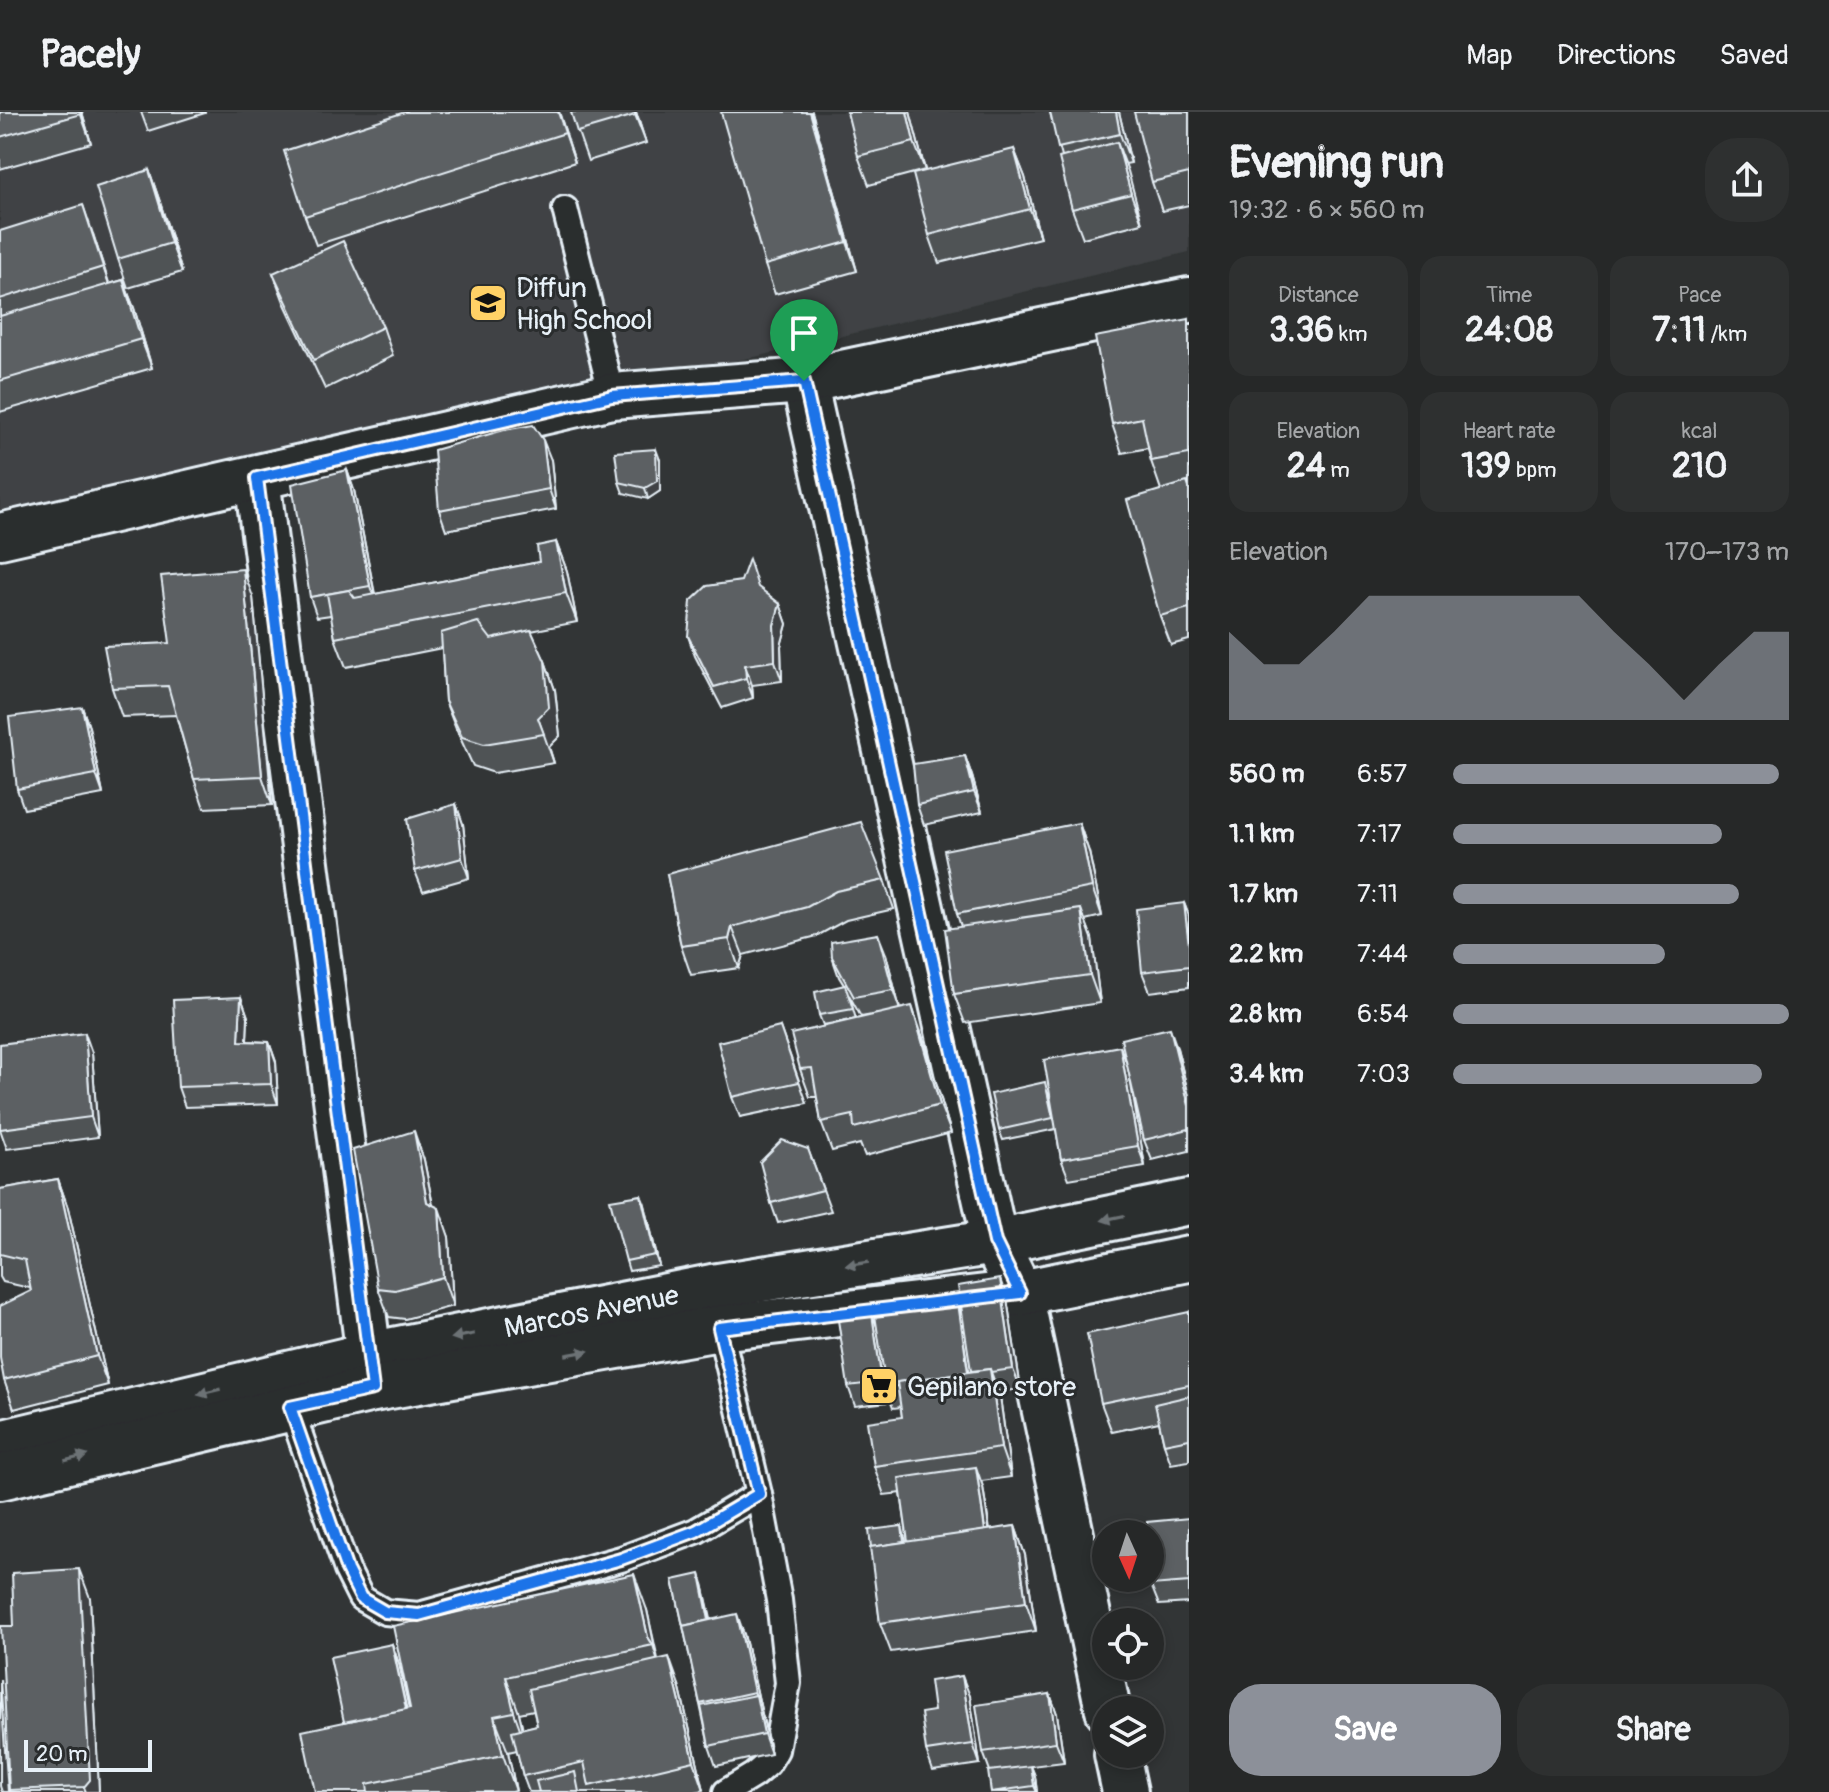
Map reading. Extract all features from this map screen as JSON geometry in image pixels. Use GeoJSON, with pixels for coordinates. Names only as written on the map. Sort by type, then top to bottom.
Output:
{"type":"FeatureCollection","features":[{"type":"Feature","properties":{"kind":"street"},"geometry":{"type":"LineString","coordinates":[[0,536],[612,396],[804,381],[1189,300]]}},
{"type":"Feature","properties":{"kind":"street"},"geometry":{"type":"LineString","coordinates":[[804,381],[995,1242],[1020,1293],[1105,1696]]}},
{"type":"Feature","properties":{"kind":"street"},"geometry":{"type":"LineString","coordinates":[[257,478],[371,1372]]}},
{"type":"Feature","properties":{"kind":"street","name":"Marcos Avenue"},"geometry":{"type":"LineString","coordinates":[[0,1443],[715,1307],[995,1242],[1189,1202]]}},
{"type":"Feature","properties":{"kind":"street","name":"Marcos Avenue"},"geometry":{"type":"LineString","coordinates":[[715,1307],[1020,1293],[1189,1259]]}},
{"type":"Feature","properties":{"kind":"street","name":"Marcos Avenue"},"geometry":{"type":"LineString","coordinates":[[0,1477],[285,1391]]}},
{"type":"Feature","properties":{"kind":"street"},"geometry":{"type":"LineString","coordinates":[[1120,1768],[1125,1792]]}},
{"type":"Feature","properties":{"kind":"lane"},"geometry":{"type":"LineString","coordinates":[[565,209],[612,396]]}},
{"type":"Feature","properties":{"kind":"lane"},"geometry":{"type":"LineString","coordinates":[[715,1307],[759,1494],[779,1600],[788,1683],[776,1750],[768,1763],[754,1775],[726,1792]]}},
{"type":"Feature","properties":{"kind":"lane"},"geometry":{"type":"LineString","coordinates":[[285,1391],[347,1570],[361,1598],[385,1612],[419,1615],[621,1559],[696,1531],[759,1494]]}},
{"type":"Feature","properties":{"kind":"shaded area","name":"Diffun High School"},"geometry":{"type":"Polygon","coordinates":[[[0,112],[1189,112],[1189,252],[764,355],[0,510],[0,112]]]}},
{"type":"Feature","properties":{"kind":"building"},"geometry":{"type":"Polygon","coordinates":[[[0,112],[80,112],[81,114],[0,137],[0,112]]]}},
{"type":"Feature","properties":{"kind":"building"},"geometry":{"type":"Polygon","coordinates":[[[405,112],[558,112],[565,133],[305,216],[284,151],[405,112]]]}},
{"type":"Feature","properties":{"kind":"building"},"geometry":{"type":"Polygon","coordinates":[[[571,112],[634,112],[635,115],[577,132],[571,112]]]}},
{"type":"Feature","properties":{"kind":"building"},"geometry":{"type":"Polygon","coordinates":[[[721,112],[810,112],[847,242],[765,265],[721,112]]]}},
{"type":"Feature","properties":{"kind":"building"},"geometry":{"type":"Polygon","coordinates":[[[847,112],[907,112],[914,142],[858,156],[847,112]]]}},
{"type":"Feature","properties":{"kind":"building"},"geometry":{"type":"Polygon","coordinates":[[[1050,112],[1116,112],[1120,134],[1058,148],[1050,112]]]}},
{"type":"Feature","properties":{"kind":"building"},"geometry":{"type":"Polygon","coordinates":[[[1134,112],[1189,112],[1189,173],[1152,182],[1134,112]]]}},
{"type":"Feature","properties":{"kind":"building"},"geometry":{"type":"Polygon","coordinates":[[[1117,142],[1131,194],[1072,209],[1059,158],[1117,142]]]}},
{"type":"Feature","properties":{"kind":"building"},"geometry":{"type":"Polygon","coordinates":[[[1014,149],[1030,209],[929,235],[913,174],[1014,149]]]}},
{"type":"Feature","properties":{"kind":"building"},"geometry":{"type":"Polygon","coordinates":[[[149,170],[171,243],[118,259],[96,187],[149,170]]]}},
{"type":"Feature","properties":{"kind":"building"},"geometry":{"type":"Polygon","coordinates":[[[83,205],[103,267],[0,299],[0,231],[83,205]]]}},
{"type":"Feature","properties":{"kind":"building"},"geometry":{"type":"Polygon","coordinates":[[[343,241],[383,327],[314,360],[273,273],[343,241]]]}},
{"type":"Feature","properties":{"kind":"building"},"geometry":{"type":"Polygon","coordinates":[[[123,280],[141,339],[0,381],[0,316],[123,280]]]}},
{"type":"Feature","properties":{"kind":"building"},"geometry":{"type":"Polygon","coordinates":[[[1189,319],[1189,454],[1151,461],[1142,418],[1112,424],[1095,337],[1189,319]]]}},
{"type":"Feature","properties":{"kind":"building"},"geometry":{"type":"Polygon","coordinates":[[[533,425],[543,440],[549,489],[439,510],[434,450],[533,425]]]}},
{"type":"Feature","properties":{"kind":"building"},"geometry":{"type":"Polygon","coordinates":[[[656,449],[657,481],[645,488],[619,482],[615,452],[656,449]]]}},
{"type":"Feature","properties":{"kind":"building"},"geometry":{"type":"Polygon","coordinates":[[[347,470],[370,586],[310,597],[292,484],[347,470]]]}},
{"type":"Feature","properties":{"kind":"building"},"geometry":{"type":"Polygon","coordinates":[[[1187,482],[1189,608],[1160,616],[1127,500],[1187,482]]]}},
{"type":"Feature","properties":{"kind":"building"},"geometry":{"type":"Polygon","coordinates":[[[556,542],[566,593],[335,638],[327,594],[349,590],[355,598],[539,562],[537,546],[556,542]]]}},
{"type":"Feature","properties":{"kind":"building"},"geometry":{"type":"Polygon","coordinates":[[[749,559],[758,587],[780,604],[774,625],[775,661],[745,665],[746,678],[714,687],[688,636],[691,601],[707,586],[741,581],[749,559]]]}},
{"type":"Feature","properties":{"kind":"building"},"geometry":{"type":"Polygon","coordinates":[[[243,569],[262,776],[194,779],[168,686],[112,688],[104,646],[170,643],[161,576],[243,569]]]}},
{"type":"Feature","properties":{"kind":"building"},"geometry":{"type":"Polygon","coordinates":[[[478,622],[491,639],[531,630],[545,661],[549,707],[538,718],[544,734],[484,744],[462,737],[445,701],[441,633],[478,622]]]}},
{"type":"Feature","properties":{"kind":"building"},"geometry":{"type":"Polygon","coordinates":[[[82,707],[96,774],[17,789],[9,717],[82,707]]]}},
{"type":"Feature","properties":{"kind":"building"},"geometry":{"type":"Polygon","coordinates":[[[965,756],[974,792],[917,805],[913,764],[965,756]]]}},
{"type":"Feature","properties":{"kind":"building"},"geometry":{"type":"Polygon","coordinates":[[[456,804],[462,858],[415,871],[407,819],[456,804]]]}},
{"type":"Feature","properties":{"kind":"building"},"geometry":{"type":"Polygon","coordinates":[[[861,822],[884,880],[836,891],[807,907],[732,927],[729,939],[681,946],[667,874],[861,822]]]}},
{"type":"Feature","properties":{"kind":"building"},"geometry":{"type":"Polygon","coordinates":[[[1079,823],[1092,887],[957,914],[944,850],[1079,823]]]}},
{"type":"Feature","properties":{"kind":"building"},"geometry":{"type":"Polygon","coordinates":[[[1184,903],[1189,966],[1142,972],[1136,909],[1184,903]]]}},
{"type":"Feature","properties":{"kind":"building"},"geometry":{"type":"Polygon","coordinates":[[[1081,909],[1090,975],[954,994],[945,929],[1081,909]]]}},
{"type":"Feature","properties":{"kind":"building"},"geometry":{"type":"Polygon","coordinates":[[[878,934],[893,990],[854,997],[832,957],[831,942],[878,934]]]}},
{"type":"Feature","properties":{"kind":"building"},"geometry":{"type":"Polygon","coordinates":[[[845,985],[853,1009],[819,1015],[815,992],[845,985]]]}},
{"type":"Feature","properties":{"kind":"building"},"geometry":{"type":"Polygon","coordinates":[[[241,997],[239,1041],[269,1042],[271,1084],[178,1087],[173,1000],[241,997]]]}},
{"type":"Feature","properties":{"kind":"building"},"geometry":{"type":"Polygon","coordinates":[[[912,1006],[940,1105],[854,1128],[853,1115],[821,1122],[812,1068],[800,1069],[791,1034],[912,1006]]]}},
{"type":"Feature","properties":{"kind":"building"},"geometry":{"type":"Polygon","coordinates":[[[780,1027],[799,1082],[732,1097],[718,1042],[780,1027]]]}},
{"type":"Feature","properties":{"kind":"building"},"geometry":{"type":"Polygon","coordinates":[[[1170,1028],[1189,1106],[1189,1129],[1144,1140],[1121,1039],[1170,1028]]]}},
{"type":"Feature","properties":{"kind":"building"},"geometry":{"type":"Polygon","coordinates":[[[85,1033],[91,1117],[0,1129],[0,1044],[85,1033]]]}},
{"type":"Feature","properties":{"kind":"building"},"geometry":{"type":"Polygon","coordinates":[[[1120,1046],[1138,1146],[1061,1159],[1044,1060],[1120,1046]]]}},
{"type":"Feature","properties":{"kind":"building"},"geometry":{"type":"Polygon","coordinates":[[[1045,1082],[1053,1118],[999,1130],[991,1094],[1045,1082]]]}},
{"type":"Feature","properties":{"kind":"building"},"geometry":{"type":"Polygon","coordinates":[[[414,1131],[427,1202],[439,1208],[443,1277],[395,1290],[378,1288],[353,1150],[414,1131]]]}},
{"type":"Feature","properties":{"kind":"building"},"geometry":{"type":"Polygon","coordinates":[[[782,1140],[808,1149],[823,1190],[771,1203],[760,1162],[782,1140]]]}},
{"type":"Feature","properties":{"kind":"building"},"geometry":{"type":"Polygon","coordinates":[[[58,1179],[97,1356],[4,1380],[0,1358],[0,1306],[31,1291],[25,1260],[0,1254],[0,1189],[58,1179]]]}},
{"type":"Feature","properties":{"kind":"building"},"geometry":{"type":"Polygon","coordinates":[[[641,1195],[655,1255],[626,1261],[610,1200],[641,1195]]]}},
{"type":"Feature","properties":{"kind":"building"},"geometry":{"type":"Polygon","coordinates":[[[1000,1279],[1013,1369],[971,1371],[958,1286],[1000,1279]]]}},
{"type":"Feature","properties":{"kind":"building"},"geometry":{"type":"Polygon","coordinates":[[[958,1303],[968,1372],[897,1382],[898,1386],[886,1388],[875,1315],[958,1303]]]}},
{"type":"Feature","properties":{"kind":"building"},"geometry":{"type":"Polygon","coordinates":[[[1189,1312],[1189,1385],[1101,1403],[1087,1334],[1189,1312]]]}},
{"type":"Feature","properties":{"kind":"building"},"geometry":{"type":"Polygon","coordinates":[[[872,1314],[882,1382],[848,1386],[838,1320],[872,1314]]]}},
{"type":"Feature","properties":{"kind":"building"},"geometry":{"type":"Polygon","coordinates":[[[990,1369],[1001,1448],[874,1466],[867,1422],[902,1417],[897,1382],[990,1369]]]}},
{"type":"Feature","properties":{"kind":"building"},"geometry":{"type":"Polygon","coordinates":[[[1189,1396],[1189,1439],[1164,1444],[1155,1404],[1189,1396]]]}},
{"type":"Feature","properties":{"kind":"building"},"geometry":{"type":"Polygon","coordinates":[[[976,1467],[985,1531],[908,1542],[899,1478],[976,1467]]]}},
{"type":"Feature","properties":{"kind":"building"},"geometry":{"type":"Polygon","coordinates":[[[1189,1518],[1189,1582],[1164,1584],[1164,1520],[1189,1518]]]}},
{"type":"Feature","properties":{"kind":"building"},"geometry":{"type":"Polygon","coordinates":[[[902,1526],[904,1542],[871,1547],[869,1530],[902,1526]]]}},
{"type":"Feature","properties":{"kind":"building"},"geometry":{"type":"Polygon","coordinates":[[[1015,1526],[1026,1602],[880,1623],[870,1547],[1015,1526]]]}},
{"type":"Feature","properties":{"kind":"building"},"geometry":{"type":"Polygon","coordinates":[[[79,1569],[90,1780],[84,1787],[9,1790],[1,1626],[14,1626],[12,1573],[79,1569]]]}},
{"type":"Feature","properties":{"kind":"building"},"geometry":{"type":"Polygon","coordinates":[[[634,1574],[648,1637],[653,1645],[506,1677],[514,1712],[494,1716],[503,1755],[367,1784],[368,1792],[315,1792],[302,1731],[410,1708],[393,1626],[634,1574]]]}},
{"type":"Feature","properties":{"kind":"building"},"geometry":{"type":"Polygon","coordinates":[[[700,1574],[709,1620],[683,1626],[673,1580],[700,1574]]]}},
{"type":"Feature","properties":{"kind":"building"},"geometry":{"type":"Polygon","coordinates":[[[737,1614],[754,1692],[700,1704],[683,1626],[737,1614]]]}},
{"type":"Feature","properties":{"kind":"building"},"geometry":{"type":"Polygon","coordinates":[[[392,1644],[406,1709],[344,1722],[330,1657],[392,1644]]]}},
{"type":"Feature","properties":{"kind":"building"},"geometry":{"type":"Polygon","coordinates":[[[669,1657],[694,1761],[589,1786],[584,1762],[523,1776],[512,1731],[537,1725],[529,1689],[669,1657]]]}},
{"type":"Feature","properties":{"kind":"building"},"geometry":{"type":"Polygon","coordinates":[[[962,1676],[973,1744],[926,1751],[921,1713],[934,1711],[930,1681],[962,1676]]]}},
{"type":"Feature","properties":{"kind":"building"},"geometry":{"type":"Polygon","coordinates":[[[1050,1694],[1056,1742],[983,1752],[976,1705],[1050,1694]]]}},
{"type":"Feature","properties":{"kind":"building"},"geometry":{"type":"Polygon","coordinates":[[[756,1695],[764,1734],[709,1746],[701,1706],[756,1695]]]}},
{"type":"Feature","properties":{"kind":"building"},"geometry":{"type":"Polygon","coordinates":[[[1031,1766],[1034,1786],[991,1792],[988,1771],[1031,1766]]]}},
{"type":"Feature","properties":{"kind":"building"},"geometry":{"type":"Polygon","coordinates":[[[575,1772],[579,1792],[539,1792],[536,1781],[575,1772]]]}},
{"type":"Feature","properties":{"kind":"place","name":"Diffun High School"},"geometry":{"type":"Point","coordinates":[488,303]}},
{"type":"Feature","properties":{"kind":"place","name":"Gepilano store"},"geometry":{"type":"Point","coordinates":[879,1386]}},
{"type":"Feature","properties":{"kind":"route"},"geometry":{"type":"LineString","coordinates":[[804,381],[995,1242],[1020,1293],[719,1328],[759,1494],[696,1531],[621,1559],[419,1615],[385,1612],[361,1598],[347,1570],[290,1407],[373,1389],[257,478],[612,396],[804,381]]}}]}
